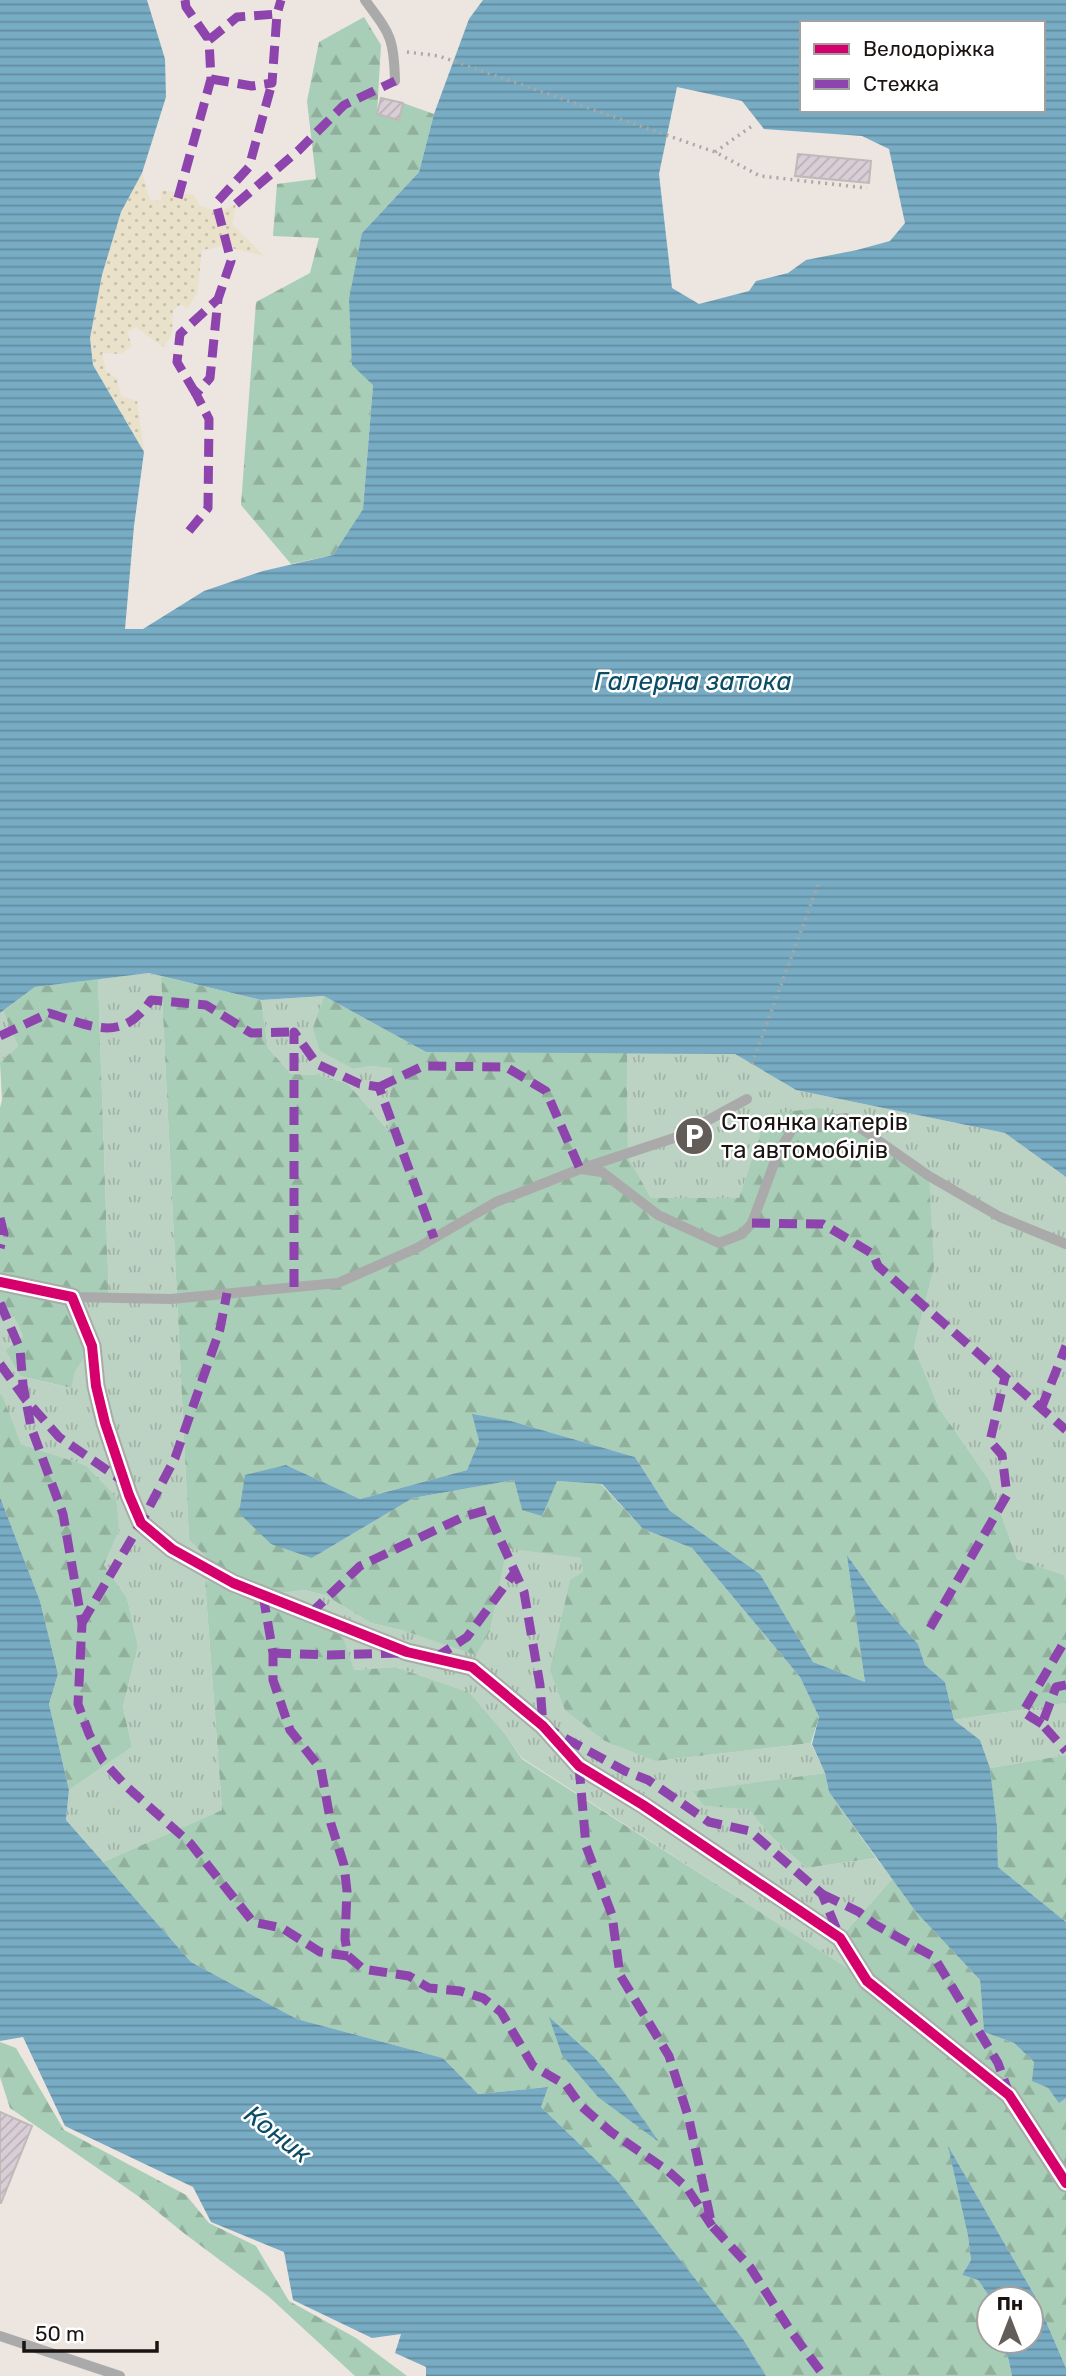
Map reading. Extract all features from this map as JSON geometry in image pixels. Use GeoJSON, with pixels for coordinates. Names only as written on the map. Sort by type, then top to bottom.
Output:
{"type":"FeatureCollection","features":[{"type":"Feature","properties":{"kind":"street"},"geometry":{"type":"LineString","coordinates":[[0,1282],[72,1297],[92,1346],[96,1386],[105,1423],[141,1523],[172,1549],[233,1583],[407,1652],[472,1667],[543,1726],[579,1766],[643,1805],[840,1938],[867,1981],[1009,2095],[1066,2183]]}},
{"type":"Feature","properties":{"kind":"lane"},"geometry":{"type":"LineString","coordinates":[[365,0],[385,26],[394,51],[395,81]]}},
{"type":"Feature","properties":{"kind":"lane"},"geometry":{"type":"LineString","coordinates":[[72,1297],[171,1298],[338,1283],[416,1248],[496,1202],[580,1169],[677,1137],[747,1099]]}},
{"type":"Feature","properties":{"kind":"lane"},"geometry":{"type":"LineString","coordinates":[[580,1169],[602,1172],[658,1215],[719,1243],[741,1234],[752,1223],[778,1153],[793,1128],[846,1118],[929,1176],[1000,1217],[1066,1244]]}},
{"type":"Feature","properties":{"kind":"lane"},"geometry":{"type":"LineString","coordinates":[[0,2336],[120,2376]]}},
{"type":"Feature","properties":{"kind":"path"},"geometry":{"type":"LineString","coordinates":[[394,51],[439,56],[715,152],[760,176],[867,188]]}},
{"type":"Feature","properties":{"kind":"path"},"geometry":{"type":"LineString","coordinates":[[715,152],[752,126]]}},
{"type":"Feature","properties":{"kind":"path"},"geometry":{"type":"LineString","coordinates":[[752,1064],[820,882]]}},
{"type":"Feature","properties":{"kind":"green space"},"geometry":{"type":"Polygon","coordinates":[[[364,17],[381,45],[377,114],[399,120],[403,103],[434,114],[419,172],[362,233],[373,385],[363,509],[333,555],[291,564],[241,505],[256,302],[310,273],[319,238],[273,236],[277,184],[316,179],[307,101],[319,42],[364,17]]]}},
{"type":"Feature","properties":{"kind":"green space"},"geometry":{"type":"Polygon","coordinates":[[[149,973],[161,976],[189,1540],[233,1583],[205,1581],[222,1810],[103,1862],[66,1820],[69,1790],[132,1747],[123,1707],[138,1646],[127,1598],[104,1565],[119,1531],[85,1465],[21,1444],[0,1395],[0,1320],[14,1317],[23,1336],[5,1350],[20,1376],[70,1388],[74,1371],[91,1346],[72,1297],[109,1298],[98,979],[149,973]]]}},
{"type":"Feature","properties":{"kind":"green space"},"geometry":{"type":"Polygon","coordinates":[[[161,976],[261,1000],[268,1048],[291,1074],[317,1075],[347,1083],[388,1130],[392,1068],[371,1066],[354,1069],[320,1051],[313,1028],[324,996],[426,1052],[627,1052],[628,1157],[651,1198],[739,1198],[767,1114],[819,1108],[846,1118],[929,1176],[934,1268],[914,1347],[939,1408],[989,1480],[1017,1559],[1064,1575],[1066,1703],[954,1720],[945,1682],[925,1665],[918,1644],[882,1604],[848,1556],[865,1682],[813,1662],[760,1574],[669,1510],[635,1457],[511,1421],[473,1415],[479,1441],[467,1470],[360,1499],[286,1465],[312,1558],[413,1498],[514,1480],[522,1510],[557,1481],[601,1484],[643,1529],[692,1548],[800,1677],[819,1717],[811,1743],[656,1761],[605,1741],[565,1710],[550,1670],[570,1580],[583,1572],[581,1558],[507,1548],[490,1631],[476,1655],[405,1631],[371,1623],[325,1595],[304,1590],[265,1595],[339,1625],[354,1670],[395,1667],[469,1692],[506,1735],[522,1759],[866,1980],[840,1938],[892,1879],[916,1912],[980,1980],[984,2032],[1014,2043],[1034,2062],[1033,2081],[1048,2088],[1059,2102],[1066,2098],[1066,2368],[1045,2319],[1045,2285],[1029,2285],[949,2148],[971,2260],[962,2275],[978,2280],[981,2285],[975,2285],[975,2355],[1006,2355],[1012,2376],[766,2376],[743,2339],[617,2180],[541,2107],[547,2087],[478,2094],[443,2058],[297,2019],[191,1962],[103,1862],[222,1810],[205,1581],[232,1582],[189,1540],[161,976]]]}},
{"type":"Feature","properties":{"kind":"green space"},"geometry":{"type":"Polygon","coordinates":[[[98,979],[109,1299],[73,1297],[92,1346],[75,1371],[71,1388],[20,1376],[5,1350],[23,1336],[14,1317],[0,1320],[0,1062],[18,1046],[3,1011],[35,987],[98,979]]]}},
{"type":"Feature","properties":{"kind":"green space"},"geometry":{"type":"Polygon","coordinates":[[[324,996],[314,1028],[354,1069],[371,1066],[393,1067],[389,1131],[347,1083],[317,1075],[291,1074],[268,1048],[261,1000],[324,996]]]}},
{"type":"Feature","properties":{"kind":"green space"},"geometry":{"type":"Polygon","coordinates":[[[3,1011],[18,1046],[0,1062],[0,1013],[3,1011]]]}},
{"type":"Feature","properties":{"kind":"green space"},"geometry":{"type":"Polygon","coordinates":[[[627,1052],[735,1054],[796,1090],[1005,1133],[1066,1177],[1066,1581],[1064,1575],[1017,1559],[989,1480],[939,1408],[914,1347],[934,1268],[767,1115],[739,1198],[651,1198],[628,1157],[627,1052]]]}},
{"type":"Feature","properties":{"kind":"green space"},"geometry":{"type":"Polygon","coordinates":[[[0,1395],[21,1444],[85,1465],[116,1497],[119,1531],[104,1565],[127,1598],[138,1646],[123,1707],[132,1747],[69,1790],[49,1704],[58,1674],[40,1601],[0,1497],[0,1395]]]}},
{"type":"Feature","properties":{"kind":"green space"},"geometry":{"type":"Polygon","coordinates":[[[507,1547],[582,1558],[583,1572],[656,1761],[811,1743],[825,1773],[694,1791],[704,1806],[749,1808],[770,1835],[806,1868],[876,1858],[892,1879],[840,1938],[867,1981],[522,1758],[469,1692],[395,1667],[353,1670],[263,1595],[304,1590],[325,1595],[371,1623],[405,1631],[490,1631],[507,1547]]]}},
{"type":"Feature","properties":{"kind":"green space"},"geometry":{"type":"Polygon","coordinates":[[[1066,1703],[1066,1755],[990,1768],[980,1740],[954,1720],[1066,1703]]]}},
{"type":"Feature","properties":{"kind":"green space"},"geometry":{"type":"Polygon","coordinates":[[[1066,1755],[1066,1922],[998,1867],[997,1826],[990,1768],[1066,1755]]]}},
{"type":"Feature","properties":{"kind":"green space"},"geometry":{"type":"Polygon","coordinates":[[[825,1773],[829,1792],[876,1858],[806,1868],[770,1835],[749,1809],[704,1806],[693,1791],[825,1773]]]}},
{"type":"Feature","properties":{"kind":"green space"},"geometry":{"type":"Polygon","coordinates":[[[0,2042],[16,2048],[64,2130],[186,2195],[209,2223],[256,2246],[289,2301],[356,2338],[407,2376],[355,2376],[268,2296],[138,2196],[10,2108],[0,2077],[0,2042]]]}},
{"type":"Feature","properties":{"kind":"sand"},"geometry":{"type":"Polygon","coordinates":[[[142,173],[150,200],[161,201],[161,190],[194,195],[200,206],[219,212],[236,204],[232,224],[264,256],[223,246],[202,250],[197,294],[187,309],[181,304],[173,310],[172,335],[163,347],[136,327],[127,332],[132,346],[121,354],[102,353],[106,371],[117,379],[121,396],[137,401],[144,452],[93,364],[90,338],[102,275],[121,212],[142,173]]]}},
{"type":"Feature","properties":{"kind":"water","name":"Галерна затока"},"geometry":{"type":"Polygon","coordinates":[[[0,0],[147,0],[165,59],[166,97],[142,173],[121,212],[102,275],[90,338],[93,365],[144,452],[125,629],[143,629],[204,591],[263,571],[333,555],[363,509],[373,385],[352,365],[349,299],[362,233],[419,172],[434,114],[469,19],[483,0],[1066,0],[1066,1177],[1005,1133],[796,1090],[735,1054],[426,1052],[324,996],[261,1000],[149,973],[35,987],[0,1013],[0,0]],[[677,87],[659,174],[672,288],[699,304],[749,291],[756,281],[788,273],[806,260],[890,241],[905,223],[889,149],[862,136],[764,129],[742,101],[677,87]]]}},
{"type":"Feature","properties":{"kind":"water"},"geometry":{"type":"Polygon","coordinates":[[[472,1414],[511,1421],[635,1457],[669,1510],[760,1574],[813,1662],[865,1682],[847,1555],[882,1604],[918,1644],[925,1665],[945,1682],[954,1720],[980,1740],[990,1768],[997,1826],[998,1867],[1066,1922],[1066,2098],[1059,2103],[1048,2088],[1032,2081],[1034,2062],[1014,2043],[984,2032],[980,1980],[916,1912],[829,1792],[825,1773],[812,1744],[819,1717],[800,1677],[692,1548],[643,1529],[602,1484],[557,1481],[542,1516],[522,1510],[514,1480],[413,1498],[312,1558],[271,1544],[239,1513],[245,1475],[286,1465],[360,1499],[467,1470],[479,1441],[472,1414]]]}},
{"type":"Feature","properties":{"kind":"water","name":"Коник"},"geometry":{"type":"Polygon","coordinates":[[[0,1497],[40,1601],[58,1674],[49,1704],[69,1790],[66,1820],[191,1962],[297,2019],[443,2058],[478,2094],[548,2087],[541,2107],[617,2180],[743,2339],[766,2376],[426,2376],[426,2367],[395,2353],[401,2334],[372,2338],[293,2300],[284,2252],[211,2222],[193,2187],[65,2126],[23,2037],[0,2041],[0,1497]]]}},
{"type":"Feature","properties":{"kind":"water"},"geometry":{"type":"Polygon","coordinates":[[[549,2017],[594,2057],[623,2091],[659,2142],[598,2097],[562,2055],[549,2017]]]}},
{"type":"Feature","properties":{"kind":"water"},"geometry":{"type":"Polygon","coordinates":[[[948,2146],[1029,2285],[981,2285],[978,2280],[962,2275],[971,2260],[948,2146]]]}},
{"type":"Feature","properties":{"kind":"water"},"geometry":{"type":"Polygon","coordinates":[[[1045,2319],[1066,2368],[1066,2376],[1012,2376],[1006,2355],[1045,2355],[1045,2319]]]}},
{"type":"Feature","properties":{"kind":"building"},"geometry":{"type":"Polygon","coordinates":[[[381,98],[403,103],[399,120],[377,114],[381,98]]]}},
{"type":"Feature","properties":{"kind":"building"},"geometry":{"type":"Polygon","coordinates":[[[798,154],[871,161],[869,183],[795,176],[798,154]]]}},
{"type":"Feature","properties":{"kind":"building"},"geometry":{"type":"Polygon","coordinates":[[[0,2112],[32,2126],[1,2203],[0,2203],[0,2112]]]}},
{"type":"Feature","properties":{"kind":"marked path"},"geometry":{"type":"LineString","coordinates":[[185,0],[186,7],[209,40]]}},
{"type":"Feature","properties":{"kind":"marked path"},"geometry":{"type":"LineString","coordinates":[[178,198],[211,79],[209,40],[237,17],[277,14],[281,0]]}},
{"type":"Feature","properties":{"kind":"marked path"},"geometry":{"type":"LineString","coordinates":[[211,79],[252,86],[272,83],[277,14]]}},
{"type":"Feature","properties":{"kind":"marked path"},"geometry":{"type":"LineString","coordinates":[[236,204],[299,150],[344,105],[395,81]]}},
{"type":"Feature","properties":{"kind":"marked path"},"geometry":{"type":"LineString","coordinates":[[189,531],[208,508],[209,419],[196,394],[210,378],[218,299],[231,261],[216,203],[249,167],[272,83]]}},
{"type":"Feature","properties":{"kind":"marked path"},"geometry":{"type":"LineString","coordinates":[[196,394],[177,362],[180,334],[218,299]]}},
{"type":"Feature","properties":{"kind":"marked path"},"geometry":{"type":"LineString","coordinates":[[0,1036],[49,1013],[92,1026],[117,1027],[140,1014],[151,1000],[206,1005],[251,1033],[294,1032]]}},
{"type":"Feature","properties":{"kind":"marked path"},"geometry":{"type":"LineString","coordinates":[[294,1287],[294,1032],[317,1064],[360,1084],[379,1087],[434,1238]]}},
{"type":"Feature","properties":{"kind":"marked path"},"geometry":{"type":"LineString","coordinates":[[379,1087],[423,1066],[506,1067],[546,1091],[580,1169]]}},
{"type":"Feature","properties":{"kind":"marked path"},"geometry":{"type":"LineString","coordinates":[[0,1218],[4,1234],[0,1248]]}},
{"type":"Feature","properties":{"kind":"marked path"},"geometry":{"type":"LineString","coordinates":[[752,1223],[823,1224],[873,1254],[878,1266],[1066,1430]]}},
{"type":"Feature","properties":{"kind":"marked path"},"geometry":{"type":"LineString","coordinates":[[82,1623],[141,1523],[175,1458],[220,1329],[227,1293]]}},
{"type":"Feature","properties":{"kind":"marked path"},"geometry":{"type":"LineString","coordinates":[[0,1303],[20,1349],[31,1427],[63,1514],[82,1623],[78,1704],[103,1761],[127,1787],[190,1843],[253,1922],[282,1928],[320,1952],[348,1956]]}},
{"type":"Feature","properties":{"kind":"marked path"},"geometry":{"type":"LineString","coordinates":[[1041,1409],[1066,1346]]}},
{"type":"Feature","properties":{"kind":"marked path"},"geometry":{"type":"LineString","coordinates":[[0,1364],[26,1400],[59,1437],[123,1481]]}},
{"type":"Feature","properties":{"kind":"marked path"},"geometry":{"type":"LineString","coordinates":[[930,1628],[1007,1495],[1002,1455],[990,1441],[1005,1377]]}},
{"type":"Feature","properties":{"kind":"marked path"},"geometry":{"type":"LineString","coordinates":[[310,1614],[360,1566],[463,1517],[487,1510],[524,1592],[540,1685],[543,1726],[625,1771],[648,1780],[709,1822],[750,1831],[822,1894],[839,1935]]}},
{"type":"Feature","properties":{"kind":"marked path"},"geometry":{"type":"LineString","coordinates":[[435,1658],[467,1637],[515,1572]]}},
{"type":"Feature","properties":{"kind":"marked path"},"geometry":{"type":"LineString","coordinates":[[263,1595],[273,1653],[273,1680],[290,1730],[321,1769],[331,1824],[344,1865],[347,1891],[345,1939],[348,1956],[363,1969],[409,1976],[429,1988],[460,1991],[483,1998],[501,2012],[533,2066],[566,2085],[581,2106],[611,2132],[668,2171],[687,2188],[712,2226]]}},
{"type":"Feature","properties":{"kind":"marked path"},"geometry":{"type":"LineString","coordinates":[[1042,1724],[1023,1712],[1066,1639]]}},
{"type":"Feature","properties":{"kind":"marked path"},"geometry":{"type":"LineString","coordinates":[[273,1653],[399,1653]]}},
{"type":"Feature","properties":{"kind":"marked path"},"geometry":{"type":"LineString","coordinates":[[1066,1685],[1056,1687],[1042,1724],[1066,1751]]}},
{"type":"Feature","properties":{"kind":"marked path"},"geometry":{"type":"LineString","coordinates":[[579,1766],[586,1846],[612,1915],[620,1975],[669,2056],[689,2119],[712,2226],[750,2267],[790,2330],[824,2376]]}},
{"type":"Feature","properties":{"kind":"marked path"},"geometry":{"type":"LineString","coordinates":[[822,1894],[859,1912],[874,1924],[934,1957],[998,2063],[1008,2091]]}},
{"type":"Feature","properties":{"kind":"cycle path"},"geometry":{"type":"LineString","coordinates":[[0,1282],[72,1297],[92,1346],[96,1386],[105,1423],[141,1523],[172,1549],[233,1583],[407,1652],[472,1667],[543,1726],[579,1766],[643,1805],[840,1938],[867,1981],[1009,2095],[1066,2183]]}},
{"type":"Feature","properties":{"kind":"place","name":"Стоянка катерів та автомобілів"},"geometry":{"type":"Point","coordinates":[694,1136]}}]}
